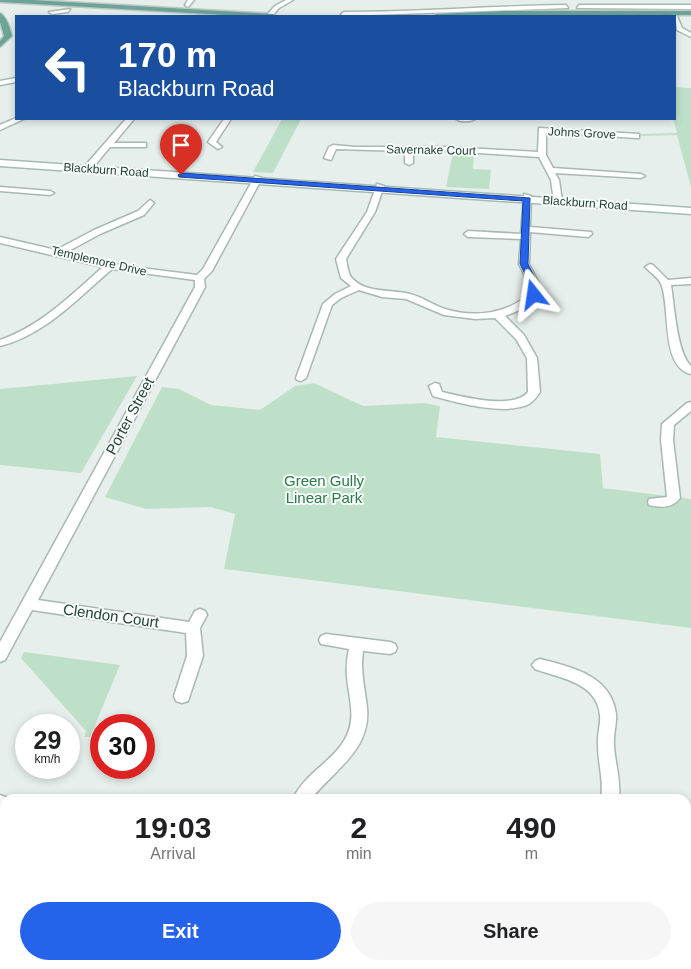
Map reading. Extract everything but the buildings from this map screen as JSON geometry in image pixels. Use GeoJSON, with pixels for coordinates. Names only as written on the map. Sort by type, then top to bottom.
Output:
{"type":"FeatureCollection","features":[{"type":"Feature","properties":{"kind":"main road"},"geometry":{"type":"LineString","coordinates":[[0,1],[27,2]]}},
{"type":"Feature","properties":{"kind":"main road"},"geometry":{"type":"LineString","coordinates":[[0,1],[242,15]]}},
{"type":"Feature","properties":{"kind":"main road"},"geometry":{"type":"LineString","coordinates":[[0,6],[27,2]]}},
{"type":"Feature","properties":{"kind":"main road"},"geometry":{"type":"LineString","coordinates":[[446,15],[488,11],[541,10],[615,15],[626,10],[674,15],[691,13]]}},
{"type":"Feature","properties":{"kind":"main road"},"geometry":{"type":"LineString","coordinates":[[0,17],[7,29],[8,36],[0,45]]}},
{"type":"Feature","properties":{"kind":"main road","name":"Blackburn Road"},"geometry":{"type":"LineString","coordinates":[[0,161],[527,198],[691,207]]}},
{"type":"Feature","properties":{"kind":"main road","name":"Blackburn Road"},"geometry":{"type":"LineString","coordinates":[[558,200],[691,211]]}},
{"type":"Feature","properties":{"kind":"street"},"geometry":{"type":"LineString","coordinates":[[270,15],[277,7],[290,0]]}},
{"type":"Feature","properties":{"kind":"street"},"geometry":{"type":"LineString","coordinates":[[478,0],[488,11]]}},
{"type":"Feature","properties":{"kind":"street"},"geometry":{"type":"LineString","coordinates":[[540,0],[541,10],[566,7]]}},
{"type":"Feature","properties":{"kind":"street"},"geometry":{"type":"LineString","coordinates":[[579,7],[626,10],[691,7]]}},
{"type":"Feature","properties":{"kind":"street"},"geometry":{"type":"LineString","coordinates":[[52,12],[68,10]]}},
{"type":"Feature","properties":{"kind":"street"},"geometry":{"type":"LineString","coordinates":[[344,14],[488,11]]}},
{"type":"Feature","properties":{"kind":"street"},"geometry":{"type":"LineString","coordinates":[[676,20],[680,29],[691,36]]}},
{"type":"Feature","properties":{"kind":"street"},"geometry":{"type":"LineString","coordinates":[[0,83],[15,81]]}},
{"type":"Feature","properties":{"kind":"street"},"geometry":{"type":"LineString","coordinates":[[2,131],[18,120]]}},
{"type":"Feature","properties":{"kind":"street"},"geometry":{"type":"LineString","coordinates":[[88,167],[129,120]]}},
{"type":"Feature","properties":{"kind":"street"},"geometry":{"type":"LineString","coordinates":[[218,147],[212,142],[226,120]]}},
{"type":"Feature","properties":{"kind":"street","name":"Johns Grove"},"geometry":{"type":"LineString","coordinates":[[558,200],[555,180],[542,155],[542,130],[636,136]]}},
{"type":"Feature","properties":{"kind":"street"},"geometry":{"type":"LineString","coordinates":[[107,145],[143,145]]}},
{"type":"Feature","properties":{"kind":"street","name":"Savernake Court"},"geometry":{"type":"LineString","coordinates":[[328,158],[333,147],[448,149],[542,155]]}},
{"type":"Feature","properties":{"kind":"street"},"geometry":{"type":"LineString","coordinates":[[409,149],[409,163]]}},
{"type":"Feature","properties":{"kind":"street"},"geometry":{"type":"LineString","coordinates":[[550,170],[641,176]]}},
{"type":"Feature","properties":{"kind":"street","name":"Porter Street"},"geometry":{"type":"LineString","coordinates":[[0,656],[200,287],[199,278],[207,271],[258,179]]}},
{"type":"Feature","properties":{"kind":"street"},"geometry":{"type":"LineString","coordinates":[[380,188],[371,212],[341,259],[346,278],[358,287],[382,294],[408,296],[444,312],[475,316],[498,315],[522,306],[534,295],[534,284],[524,264],[527,198]]}},
{"type":"Feature","properties":{"kind":"street"},"geometry":{"type":"LineString","coordinates":[[0,189],[50,192]]}},
{"type":"Feature","properties":{"kind":"street"},"geometry":{"type":"LineString","coordinates":[[58,253],[97,232],[141,213],[150,203]]}},
{"type":"Feature","properties":{"kind":"street"},"geometry":{"type":"LineString","coordinates":[[468,234],[588,234]]}},
{"type":"Feature","properties":{"kind":"street","name":"Templemore Drive"},"geometry":{"type":"LineString","coordinates":[[2,242],[28,244],[58,253],[147,272],[199,278]]}},
{"type":"Feature","properties":{"kind":"street"},"geometry":{"type":"LineString","coordinates":[[0,343],[16,339],[40,325],[111,265]]}},
{"type":"Feature","properties":{"kind":"street"},"geometry":{"type":"LineString","coordinates":[[650,267],[666,283],[674,337],[681,363],[691,372]]}},
{"type":"Feature","properties":{"kind":"street"},"geometry":{"type":"LineString","coordinates":[[666,283],[691,281]]}},
{"type":"Feature","properties":{"kind":"street"},"geometry":{"type":"LineString","coordinates":[[301,378],[328,304],[338,296],[358,287]]}},
{"type":"Feature","properties":{"kind":"street"},"geometry":{"type":"LineString","coordinates":[[435,386],[437,394],[452,398],[508,405],[527,400],[534,392],[532,358],[520,337],[498,315]]}},
{"type":"Feature","properties":{"kind":"street"},"geometry":{"type":"LineString","coordinates":[[654,502],[668,502],[674,498],[667,440],[668,424],[691,405]]}},
{"type":"Feature","properties":{"kind":"street","name":"Clendon Court"},"geometry":{"type":"LineString","coordinates":[[29,604],[193,628]]}},
{"type":"Feature","properties":{"kind":"street"},"geometry":{"type":"LineString","coordinates":[[182,696],[195,656],[193,628],[200,615]]}},
{"type":"Feature","properties":{"kind":"street"},"geometry":{"type":"LineString","coordinates":[[326,640],[390,648]]}},
{"type":"Feature","properties":{"kind":"street"},"geometry":{"type":"LineString","coordinates":[[305,794],[316,779],[345,754],[355,738],[360,718],[354,663],[357,644]]}},
{"type":"Feature","properties":{"kind":"street"},"geometry":{"type":"LineString","coordinates":[[540,665],[573,674],[591,684],[602,696],[608,715],[605,732],[612,782],[611,794]]}},
{"type":"Feature","properties":{"kind":"green space"},"geometry":{"type":"Polygon","coordinates":[[[676,87],[691,88],[691,187],[677,135],[642,136],[640,134],[677,133],[673,120],[676,120],[676,87]]]}},
{"type":"Feature","properties":{"kind":"green space"},"geometry":{"type":"Polygon","coordinates":[[[281,120],[300,120],[273,173],[253,172],[281,120]]]}},
{"type":"Feature","properties":{"kind":"green space"},"geometry":{"type":"Polygon","coordinates":[[[453,153],[474,154],[473,169],[491,170],[489,189],[446,187],[453,153]]]}},
{"type":"Feature","properties":{"kind":"green space"},"geometry":{"type":"Polygon","coordinates":[[[137,376],[81,473],[0,465],[0,389],[137,376]]]}},
{"type":"Feature","properties":{"kind":"green space","name":"Green Gully Linear Park"},"geometry":{"type":"Polygon","coordinates":[[[314,383],[363,406],[424,403],[440,406],[436,437],[600,454],[603,488],[691,499],[691,628],[224,569],[235,514],[210,507],[146,509],[105,497],[162,387],[179,389],[211,405],[260,410],[295,386],[314,383]]]}},
{"type":"Feature","properties":{"kind":"green space"},"geometry":{"type":"Polygon","coordinates":[[[24,652],[120,665],[100,714],[90,714],[90,737],[84,737],[86,731],[80,724],[80,714],[71,714],[21,658],[24,652]]]}},
{"type":"Feature","properties":{"kind":"route"},"geometry":{"type":"LineString","coordinates":[[181,175],[527,199],[524,264],[534,284],[534,295]]}}]}
